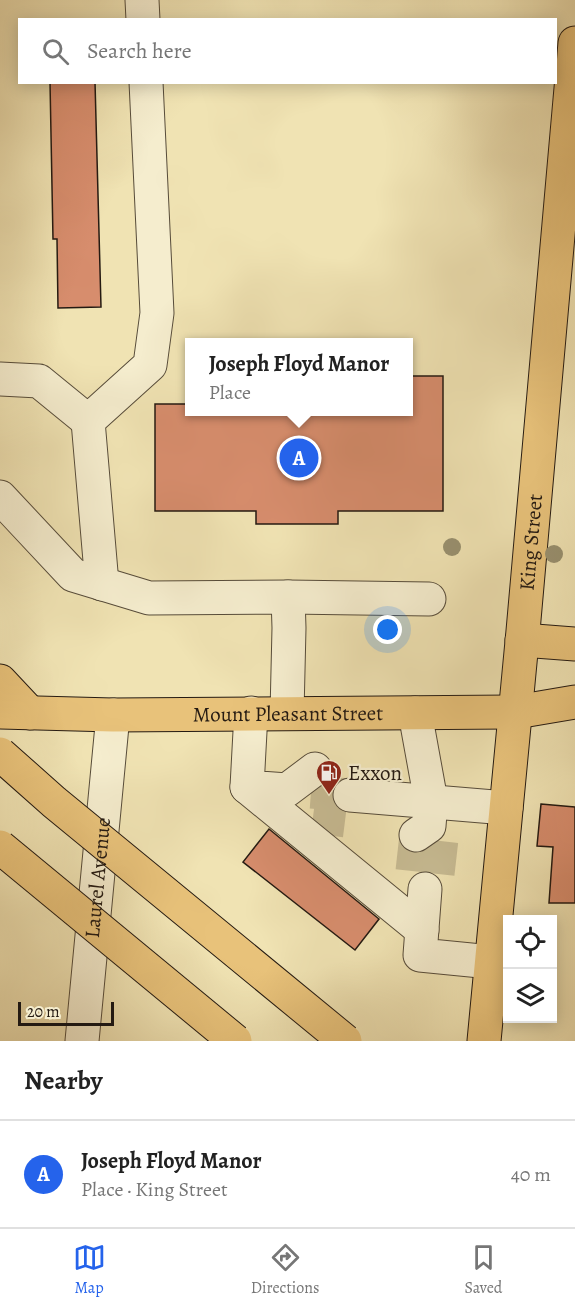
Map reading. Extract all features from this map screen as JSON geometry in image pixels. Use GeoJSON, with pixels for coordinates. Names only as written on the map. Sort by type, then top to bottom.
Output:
{"type":"FeatureCollection","features":[{"type":"Feature","properties":{"kind":"main road","name":"King Street"},"geometry":{"type":"LineString","coordinates":[[484,1041],[516,712],[575,42]]}},
{"type":"Feature","properties":{"kind":"main road"},"geometry":{"type":"LineString","coordinates":[[522,640],[575,644]]}},
{"type":"Feature","properties":{"kind":"main road"},"geometry":{"type":"LineString","coordinates":[[0,681],[15,713]]}},
{"type":"Feature","properties":{"kind":"main road","name":"Mount Pleasant Street"},"geometry":{"type":"LineString","coordinates":[[15,713],[516,712],[575,702]]}},
{"type":"Feature","properties":{"kind":"main road"},"geometry":{"type":"LineString","coordinates":[[0,754],[54,802],[345,1041]]}},
{"type":"Feature","properties":{"kind":"main road"},"geometry":{"type":"LineString","coordinates":[[0,847],[235,1041]]}},
{"type":"Feature","properties":{"kind":"street"},"geometry":{"type":"LineString","coordinates":[[142,0],[143,18]]}},
{"type":"Feature","properties":{"kind":"street"},"geometry":{"type":"LineString","coordinates":[[88,421],[150,365],[157,313],[146,84]]}},
{"type":"Feature","properties":{"kind":"street"},"geometry":{"type":"LineString","coordinates":[[0,379],[39,381],[88,421],[102,584]]}},
{"type":"Feature","properties":{"kind":"street"},"geometry":{"type":"LineString","coordinates":[[0,496],[73,575],[149,598],[429,599]]}},
{"type":"Feature","properties":{"kind":"street"},"geometry":{"type":"LineString","coordinates":[[287,713],[288,597]]}},
{"type":"Feature","properties":{"kind":"street"},"geometry":{"type":"LineString","coordinates":[[247,787],[251,713]]}},
{"type":"Feature","properties":{"kind":"street"},"geometry":{"type":"LineString","coordinates":[[415,713],[429,825]]}},
{"type":"Feature","properties":{"kind":"street","name":"Laurel Avenue"},"geometry":{"type":"LineString","coordinates":[[82,1041],[113,714]]}},
{"type":"Feature","properties":{"kind":"street"},"geometry":{"type":"LineString","coordinates":[[247,787],[306,792]]}},
{"type":"Feature","properties":{"kind":"street"},"geometry":{"type":"LineString","coordinates":[[247,787],[422,930]]}},
{"type":"Feature","properties":{"kind":"street"},"geometry":{"type":"LineString","coordinates":[[353,796],[429,825],[506,808]]}},
{"type":"Feature","properties":{"kind":"street"},"geometry":{"type":"LineString","coordinates":[[425,878],[420,955],[491,962]]}},
{"type":"Feature","properties":{"kind":"building"},"geometry":{"type":"Polygon","coordinates":[[[50,84],[95,84],[101,307],[58,308],[57,239],[53,239],[50,84]]]}},
{"type":"Feature","properties":{"kind":"building"},"geometry":{"type":"Polygon","coordinates":[[[413,376],[443,376],[443,511],[338,511],[338,524],[256,524],[256,511],[155,511],[155,404],[185,404],[185,416],[413,416],[413,376]]]}},
{"type":"Feature","properties":{"kind":"building"},"geometry":{"type":"Polygon","coordinates":[[[541,804],[575,807],[575,903],[549,903],[553,847],[537,846],[541,804]]]}},
{"type":"Feature","properties":{"kind":"building"},"geometry":{"type":"Polygon","coordinates":[[[269,829],[379,919],[355,950],[243,862],[269,829]]]}},
{"type":"Feature","properties":{"kind":"tunnel"},"geometry":{"type":"LineString","coordinates":[[311,792],[350,795]]}},
{"type":"Feature","properties":{"kind":"tunnel"},"geometry":{"type":"LineString","coordinates":[[313,817],[345,821]]}},
{"type":"Feature","properties":{"kind":"tunnel"},"geometry":{"type":"LineString","coordinates":[[412,871],[416,835]]}},
{"type":"Feature","properties":{"kind":"tunnel"},"geometry":{"type":"LineString","coordinates":[[438,874],[442,839]]}},
{"type":"Feature","properties":{"kind":"place","name":"Joseph Floyd Manor"},"geometry":{"type":"Point","coordinates":[299,458]}},
{"type":"Feature","properties":{"kind":"place","name":"Exxon"},"geometry":{"type":"Point","coordinates":[329,796]}}]}
